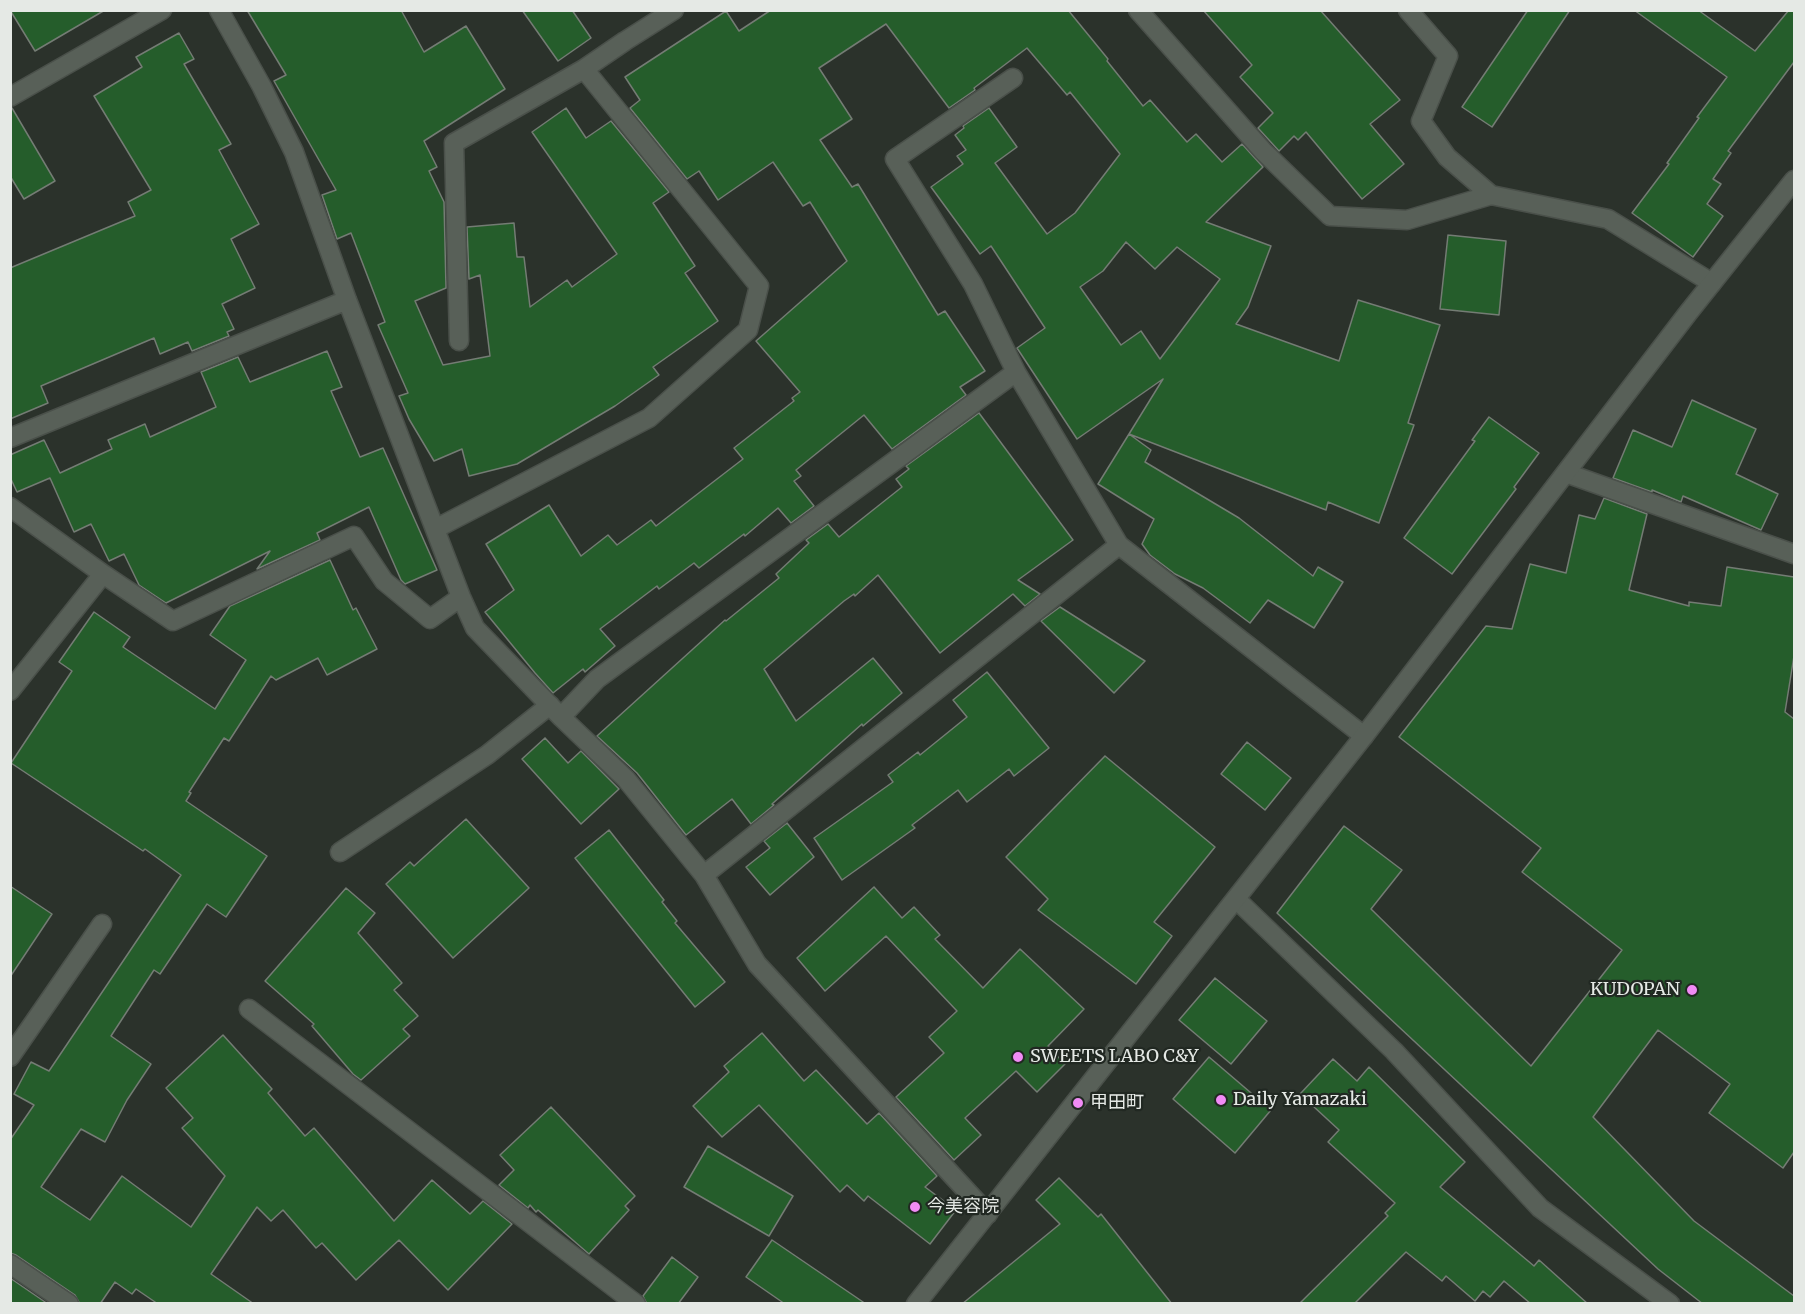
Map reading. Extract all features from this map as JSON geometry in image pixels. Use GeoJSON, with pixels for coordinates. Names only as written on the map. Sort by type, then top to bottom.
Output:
{"type":"FeatureCollection","features":[{"type":"Feature","properties":{"kind":"street"},"geometry":{"type":"LineString","coordinates":[[10,97],[162,10]]}},
{"type":"Feature","properties":{"kind":"street"},"geometry":{"type":"LineString","coordinates":[[219,10],[262,87],[294,152],[347,300],[475,628],[555,711],[626,779],[704,875],[757,964],[987,1214]]}},
{"type":"Feature","properties":{"kind":"street"},"geometry":{"type":"LineString","coordinates":[[459,341],[454,143],[584,69],[674,10]]}},
{"type":"Feature","properties":{"kind":"street"},"geometry":{"type":"LineString","coordinates":[[1138,10],[1263,150],[1330,216],[1407,220],[1491,195],[1608,219],[1712,282]]}},
{"type":"Feature","properties":{"kind":"street"},"geometry":{"type":"LineString","coordinates":[[1408,10],[1448,56],[1421,121],[1447,157],[1491,195]]}},
{"type":"Feature","properties":{"kind":"street"},"geometry":{"type":"LineString","coordinates":[[435,529],[649,418],[748,330],[759,286],[584,69]]}},
{"type":"Feature","properties":{"kind":"street"},"geometry":{"type":"LineString","coordinates":[[1013,78],[895,159],[973,284],[1016,372],[1119,545],[1364,736]]}},
{"type":"Feature","properties":{"kind":"street"},"geometry":{"type":"LineString","coordinates":[[916,1304],[1364,736],[1712,282],[1794,180]]}},
{"type":"Feature","properties":{"kind":"street"},"geometry":{"type":"LineString","coordinates":[[10,438],[347,300]]}},
{"type":"Feature","properties":{"kind":"street"},"geometry":{"type":"LineString","coordinates":[[340,852],[555,711],[1016,372]]}},
{"type":"Feature","properties":{"kind":"street"},"geometry":{"type":"LineString","coordinates":[[1566,473],[1794,554]]}},
{"type":"Feature","properties":{"kind":"street"},"geometry":{"type":"LineString","coordinates":[[10,507],[173,621],[354,536],[384,581],[430,619],[461,597]]}},
{"type":"Feature","properties":{"kind":"street"},"geometry":{"type":"LineString","coordinates":[[704,875],[1119,545]]}},
{"type":"Feature","properties":{"kind":"street"},"geometry":{"type":"LineString","coordinates":[[10,691],[103,574]]}},
{"type":"Feature","properties":{"kind":"street"},"geometry":{"type":"LineString","coordinates":[[1236,899],[1394,1051],[1540,1208],[1670,1304]]}},
{"type":"Feature","properties":{"kind":"street"},"geometry":{"type":"LineString","coordinates":[[10,1057],[102,924]]}},
{"type":"Feature","properties":{"kind":"street"},"geometry":{"type":"LineString","coordinates":[[249,1009],[636,1304]]}},
{"type":"Feature","properties":{"kind":"street"},"geometry":{"type":"LineString","coordinates":[[10,1264],[69,1304]]}},
{"type":"Feature","properties":{"kind":"building"},"geometry":{"type":"Polygon","coordinates":[[[10,10],[105,10],[35,51],[10,10]]]}},
{"type":"Feature","properties":{"kind":"building"},"geometry":{"type":"Polygon","coordinates":[[[247,10],[401,10],[424,52],[466,26],[505,89],[424,141],[437,167],[429,171],[444,202],[446,288],[415,301],[443,365],[490,356],[480,275],[469,279],[467,227],[514,223],[517,257],[524,257],[530,307],[567,280],[572,287],[617,254],[532,132],[566,108],[586,138],[611,121],[669,192],[653,203],[695,266],[685,273],[718,321],[653,367],[659,375],[615,406],[517,464],[469,476],[462,449],[434,461],[409,419],[399,396],[408,393],[378,325],[385,322],[351,233],[337,239],[322,195],[336,190],[274,81],[286,75],[247,10]]]}},
{"type":"Feature","properties":{"kind":"building"},"geometry":{"type":"Polygon","coordinates":[[[522,10],[572,10],[591,38],[558,61],[522,10]]]}},
{"type":"Feature","properties":{"kind":"building"},"geometry":{"type":"Polygon","coordinates":[[[771,10],[1068,10],[1143,106],[1150,100],[1187,142],[1196,134],[1222,162],[1242,144],[1263,167],[1206,222],[1271,246],[1248,307],[1236,324],[1339,361],[1358,300],[1440,325],[1408,423],[1414,425],[1379,523],[1328,502],[1326,510],[1129,434],[1163,379],[1077,439],[1017,348],[1045,328],[991,246],[980,254],[931,187],[963,164],[957,156],[966,150],[955,135],[964,128],[963,126],[989,108],[1017,147],[995,163],[1047,234],[1075,213],[1120,154],[1070,92],[1067,95],[1027,48],[949,108],[886,24],[819,68],[852,119],[820,140],[852,187],[858,184],[938,315],[945,311],[985,371],[960,387],[966,395],[892,449],[864,415],[796,470],[801,476],[794,481],[814,506],[791,523],[778,508],[745,536],[744,534],[699,568],[694,563],[659,589],[657,586],[600,629],[615,646],[585,672],[583,669],[553,693],[485,612],[514,590],[486,544],[549,505],[581,556],[608,535],[617,545],[651,520],[656,526],[743,459],[734,448],[794,401],[792,398],[800,392],[756,341],[847,261],[810,202],[803,206],[773,162],[718,200],[699,171],[687,179],[630,108],[640,100],[625,77],[726,11],[739,31],[771,10]],[[1126,242],[1103,271],[1080,287],[1121,345],[1141,331],[1160,359],[1220,279],[1177,247],[1155,269],[1126,242]]]}},
{"type":"Feature","properties":{"kind":"building"},"geometry":{"type":"Polygon","coordinates":[[[1203,10],[1320,10],[1400,100],[1370,124],[1404,164],[1362,199],[1306,132],[1298,140],[1294,136],[1279,151],[1258,128],[1273,113],[1240,77],[1252,65],[1203,10]]]}},
{"type":"Feature","properties":{"kind":"building"},"geometry":{"type":"Polygon","coordinates":[[[1528,10],[1570,10],[1492,127],[1462,107],[1528,10]]]}},
{"type":"Feature","properties":{"kind":"building"},"geometry":{"type":"Polygon","coordinates":[[[1634,10],[1698,10],[1755,51],[1789,10],[1794,10],[1794,62],[1728,151],[1731,153],[1713,179],[1721,184],[1707,204],[1723,216],[1693,257],[1632,213],[1669,164],[1667,163],[1699,118],[1697,117],[1727,77],[1634,10]]]}},
{"type":"Feature","properties":{"kind":"building"},"geometry":{"type":"Polygon","coordinates":[[[179,33],[194,59],[184,64],[231,144],[219,150],[259,224],[231,239],[255,288],[222,304],[234,329],[227,332],[229,336],[192,351],[188,342],[160,354],[154,338],[41,386],[48,403],[10,419],[10,268],[135,216],[128,202],[151,190],[94,96],[142,67],[136,57],[179,33]]]}},
{"type":"Feature","properties":{"kind":"building"},"geometry":{"type":"Polygon","coordinates":[[[10,108],[55,181],[24,199],[10,176],[10,108]]]}},
{"type":"Feature","properties":{"kind":"building"},"geometry":{"type":"Polygon","coordinates":[[[1448,235],[1506,241],[1499,315],[1440,309],[1448,235]]]}},
{"type":"Feature","properties":{"kind":"building"},"geometry":{"type":"Polygon","coordinates":[[[327,351],[342,387],[331,391],[360,457],[383,448],[437,570],[405,584],[401,580],[369,507],[317,533],[320,540],[257,569],[270,551],[166,603],[139,585],[124,554],[109,561],[91,524],[74,532],[50,478],[17,492],[10,477],[10,455],[44,440],[60,473],[112,449],[108,440],[145,424],[150,437],[216,407],[201,372],[238,357],[250,382],[327,351]]]}},
{"type":"Feature","properties":{"kind":"building"},"geometry":{"type":"Polygon","coordinates":[[[1692,400],[1756,429],[1736,474],[1778,494],[1761,530],[1683,496],[1681,502],[1613,478],[1633,430],[1672,447],[1692,400]]]}},
{"type":"Feature","properties":{"kind":"building"},"geometry":{"type":"Polygon","coordinates":[[[979,413],[1073,540],[1018,580],[1040,594],[1025,606],[1013,594],[940,653],[878,575],[764,669],[796,721],[873,658],[902,693],[863,726],[862,724],[751,824],[732,799],[686,835],[637,773],[597,736],[725,620],[779,578],[776,574],[809,543],[806,540],[828,524],[839,537],[902,487],[896,479],[909,469],[906,466],[979,413]]]}},
{"type":"Feature","properties":{"kind":"building"},"geometry":{"type":"Polygon","coordinates":[[[1489,417],[1539,453],[1514,487],[1516,489],[1452,574],[1404,538],[1475,441],[1472,440],[1489,417]]]}},
{"type":"Feature","properties":{"kind":"building"},"geometry":{"type":"Polygon","coordinates":[[[1129,434],[1151,450],[1145,462],[1239,518],[1313,576],[1318,567],[1343,582],[1314,628],[1268,600],[1250,623],[1203,588],[1175,574],[1150,555],[1142,544],[1154,519],[1098,484],[1129,434]]]}},
{"type":"Feature","properties":{"kind":"building","name":"KUDOPAN"},"geometry":{"type":"Polygon","coordinates":[[[1604,498],[1647,514],[1629,590],[1689,606],[1689,602],[1721,606],[1727,567],[1794,577],[1794,656],[1785,712],[1794,719],[1794,1152],[1783,1168],[1709,1113],[1730,1084],[1658,1030],[1593,1117],[1694,1221],[1794,1296],[1794,1304],[1703,1304],[1658,1269],[1277,913],[1344,826],[1402,870],[1371,909],[1531,1066],[1622,950],[1522,872],[1541,848],[1399,737],[1486,626],[1512,629],[1530,564],[1566,573],[1579,515],[1595,519],[1604,498]]]}},
{"type":"Feature","properties":{"kind":"building"},"geometry":{"type":"Polygon","coordinates":[[[330,560],[353,610],[356,608],[377,649],[327,675],[318,658],[276,680],[271,676],[229,741],[224,738],[189,792],[191,793],[186,801],[267,856],[226,917],[207,904],[160,974],[154,970],[111,1036],[151,1064],[127,1100],[105,1142],[81,1129],[41,1187],[90,1220],[122,1176],[191,1227],[225,1176],[182,1128],[193,1118],[166,1088],[223,1035],[272,1089],[268,1093],[305,1136],[314,1128],[394,1221],[432,1180],[470,1214],[483,1201],[512,1224],[448,1290],[399,1240],[356,1280],[322,1243],[316,1248],[283,1210],[271,1221],[257,1207],[211,1274],[254,1304],[158,1304],[136,1289],[132,1294],[115,1282],[100,1304],[80,1304],[75,1295],[10,1253],[10,1140],[34,1105],[14,1094],[31,1062],[49,1071],[181,875],[145,849],[143,851],[11,763],[72,671],[59,662],[94,612],[130,637],[123,647],[215,709],[246,660],[210,635],[230,606],[330,560]]]}},
{"type":"Feature","properties":{"kind":"building"},"geometry":{"type":"Polygon","coordinates":[[[1060,607],[1145,661],[1114,693],[1041,621],[1060,607]]]}},
{"type":"Feature","properties":{"kind":"building"},"geometry":{"type":"Polygon","coordinates":[[[987,672],[1049,748],[1014,776],[1009,769],[967,802],[958,790],[912,825],[915,828],[842,880],[814,838],[893,782],[888,775],[918,752],[920,755],[967,717],[953,700],[987,672]]]}},
{"type":"Feature","properties":{"kind":"building"},"geometry":{"type":"Polygon","coordinates":[[[545,738],[568,763],[581,751],[619,789],[581,824],[522,759],[545,738]]]}},
{"type":"Feature","properties":{"kind":"building"},"geometry":{"type":"Polygon","coordinates":[[[1247,742],[1291,778],[1265,810],[1221,774],[1247,742]]]}},
{"type":"Feature","properties":{"kind":"building"},"geometry":{"type":"Polygon","coordinates":[[[1105,756],[1215,847],[1154,922],[1172,936],[1136,984],[1038,910],[1048,899],[1006,857],[1105,756]]]}},
{"type":"Feature","properties":{"kind":"building"},"geometry":{"type":"Polygon","coordinates":[[[466,819],[529,888],[453,958],[386,884],[410,862],[414,866],[466,819]]]}},
{"type":"Feature","properties":{"kind":"building"},"geometry":{"type":"Polygon","coordinates":[[[787,823],[814,857],[770,895],[746,867],[770,848],[764,841],[787,823]]]}},
{"type":"Feature","properties":{"kind":"building"},"geometry":{"type":"Polygon","coordinates":[[[609,830],[664,900],[662,902],[677,921],[675,923],[725,982],[695,1007],[575,858],[609,830]]]}},
{"type":"Feature","properties":{"kind":"building"},"geometry":{"type":"Polygon","coordinates":[[[10,886],[52,914],[10,977],[10,886]]]}},
{"type":"Feature","properties":{"kind":"building"},"geometry":{"type":"Polygon","coordinates":[[[874,887],[902,918],[914,907],[940,935],[935,939],[983,988],[1020,949],[1084,1009],[1048,1046],[1065,1064],[1037,1092],[1016,1071],[965,1118],[981,1135],[954,1160],[896,1097],[944,1053],[929,1037],[957,1011],[886,936],[825,991],[797,958],[874,887]]]}},
{"type":"Feature","properties":{"kind":"building"},"geometry":{"type":"Polygon","coordinates":[[[346,888],[375,913],[358,933],[402,983],[394,990],[418,1016],[403,1029],[410,1036],[361,1080],[353,1074],[312,1026],[314,1024],[265,981],[346,888]]]}},
{"type":"Feature","properties":{"kind":"building"},"geometry":{"type":"Polygon","coordinates":[[[1215,978],[1267,1021],[1231,1064],[1179,1020],[1215,978]]]}},
{"type":"Feature","properties":{"kind":"building"},"geometry":{"type":"Polygon","coordinates":[[[762,1033],[804,1081],[816,1070],[867,1124],[879,1113],[937,1176],[925,1187],[956,1210],[930,1244],[868,1196],[864,1201],[847,1185],[840,1192],[759,1105],[722,1137],[693,1106],[729,1072],[724,1066],[762,1033]]]}},
{"type":"Feature","properties":{"kind":"building"},"geometry":{"type":"Polygon","coordinates":[[[1209,1057],[1271,1110],[1235,1153],[1173,1099],[1209,1057]]]}},
{"type":"Feature","properties":{"kind":"building"},"geometry":{"type":"Polygon","coordinates":[[[1333,1059],[1357,1081],[1369,1067],[1465,1162],[1440,1187],[1534,1266],[1539,1260],[1588,1304],[1531,1304],[1504,1281],[1490,1297],[1483,1291],[1475,1301],[1446,1276],[1442,1281],[1406,1252],[1354,1304],[1299,1304],[1388,1216],[1385,1213],[1395,1203],[1328,1142],[1339,1130],[1300,1094],[1333,1059]]]}},
{"type":"Feature","properties":{"kind":"building"},"geometry":{"type":"Polygon","coordinates":[[[551,1107],[635,1196],[625,1206],[629,1210],[589,1254],[538,1210],[536,1212],[530,1205],[528,1208],[499,1185],[514,1170],[500,1155],[551,1107]]]}},
{"type":"Feature","properties":{"kind":"building"},"geometry":{"type":"Polygon","coordinates":[[[708,1146],[793,1196],[769,1236],[684,1187],[708,1146]]]}},
{"type":"Feature","properties":{"kind":"building"},"geometry":{"type":"Polygon","coordinates":[[[1059,1178],[1098,1217],[1101,1214],[1172,1304],[962,1304],[1060,1224],[1036,1200],[1059,1178]]]}},
{"type":"Feature","properties":{"kind":"building"},"geometry":{"type":"Polygon","coordinates":[[[772,1240],[866,1304],[785,1304],[746,1277],[772,1240]]]}},
{"type":"Feature","properties":{"kind":"building"},"geometry":{"type":"Polygon","coordinates":[[[672,1257],[698,1277],[678,1304],[647,1304],[643,1296],[672,1257]]]}},
{"type":"Feature","properties":{"kind":"building"},"geometry":{"type":"Polygon","coordinates":[[[10,1278],[48,1304],[10,1304],[10,1278]]]}},
{"type":"Feature","properties":{"kind":"place","name":"KUDOPAN"},"geometry":{"type":"Point","coordinates":[1692,990]}},
{"type":"Feature","properties":{"kind":"place","name":"SWEETS LABO C&Y"},"geometry":{"type":"Point","coordinates":[1018,1057]}},
{"type":"Feature","properties":{"kind":"place","name":"Daily Yamazaki"},"geometry":{"type":"Point","coordinates":[1221,1100]}},
{"type":"Feature","properties":{"kind":"place","name":"甲田町"},"geometry":{"type":"Point","coordinates":[1078,1103]}},
{"type":"Feature","properties":{"kind":"place","name":"今美容院"},"geometry":{"type":"Point","coordinates":[915,1207]}}]}
